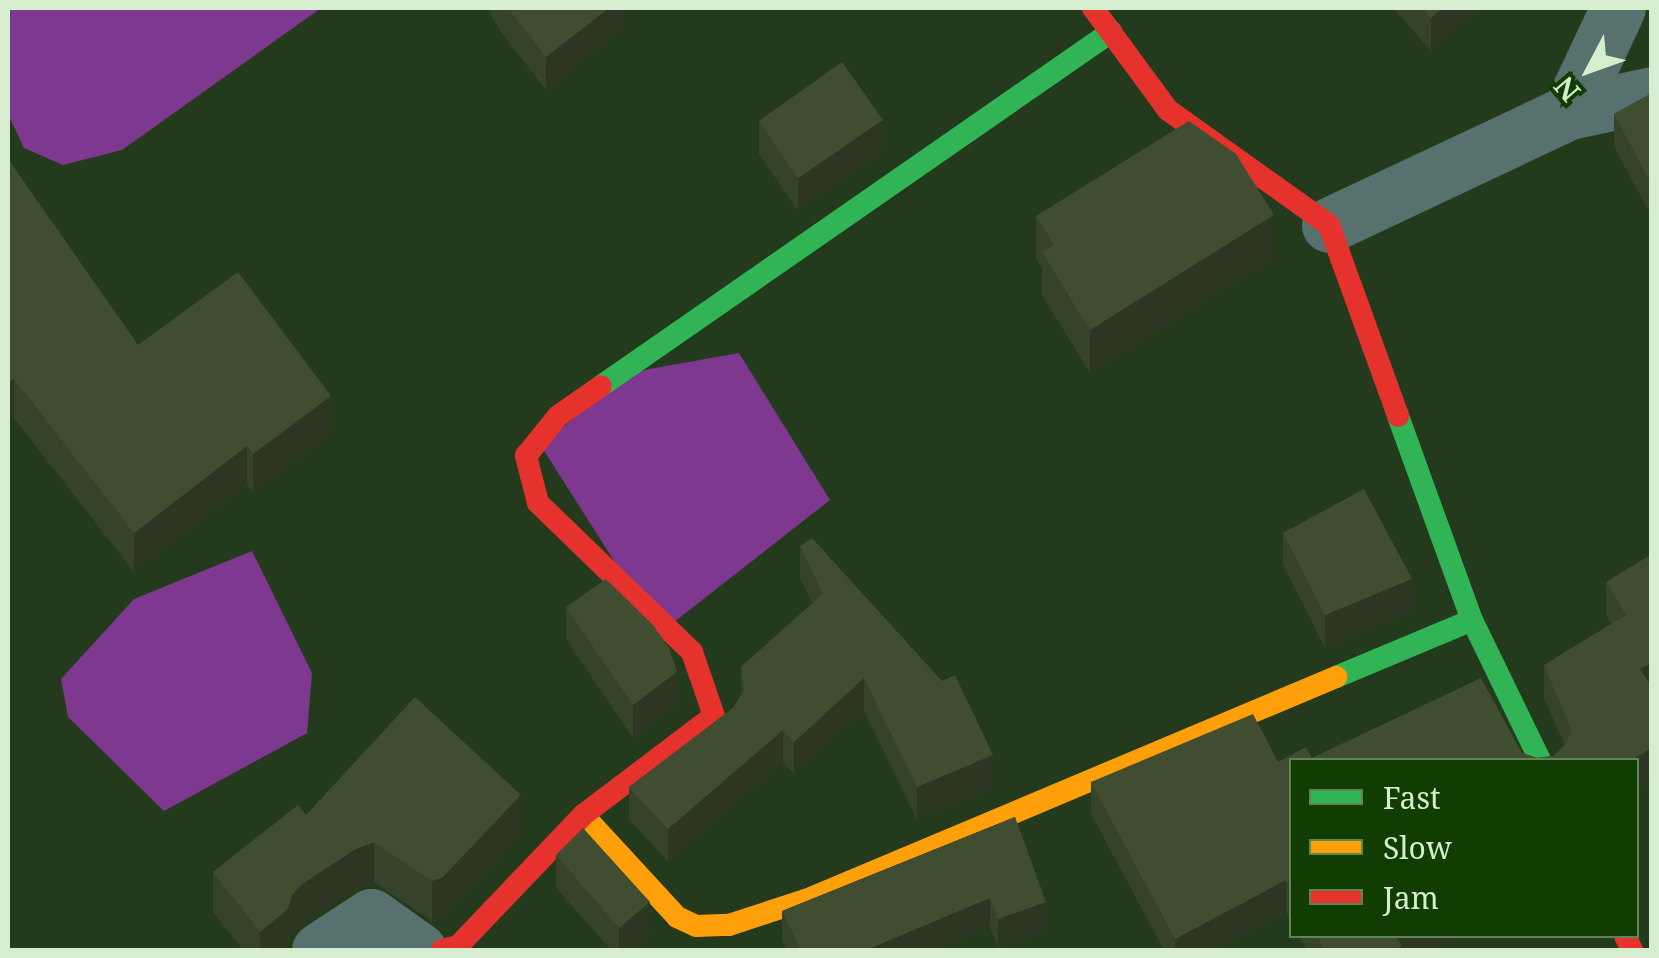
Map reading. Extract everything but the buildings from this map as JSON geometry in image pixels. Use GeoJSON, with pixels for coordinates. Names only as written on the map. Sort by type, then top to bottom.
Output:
{"type":"FeatureCollection","features":[{"type":"Feature","properties":{"kind":"street"},"geometry":{"type":"LineString","coordinates":[[1092,8],[1168,110],[1329,225],[1472,620],[1539,758]]}},
{"type":"Feature","properties":{"kind":"street"},"geometry":{"type":"LineString","coordinates":[[1569,112],[1618,8]]}},
{"type":"Feature","properties":{"kind":"street"},"geometry":{"type":"LineString","coordinates":[[442,950],[458,946],[583,814],[714,716],[692,652],[538,503],[526,456],[558,416],[1111,32]]}},
{"type":"Feature","properties":{"kind":"street"},"geometry":{"type":"LineString","coordinates":[[1329,225],[1569,112],[1652,94]]}},
{"type":"Feature","properties":{"kind":"street"},"geometry":{"type":"LineString","coordinates":[[583,814],[678,916],[696,926],[729,925],[811,898],[1472,620]]}},
{"type":"Feature","properties":{"kind":"street"},"geometry":{"type":"LineString","coordinates":[[318,950],[371,916],[418,950]]}},
{"type":"Feature","properties":{"kind":"shaded area"},"geometry":{"type":"Polygon","coordinates":[[[8,8],[321,8],[122,150],[63,165],[24,148],[8,114],[8,8]]]}},
{"type":"Feature","properties":{"kind":"shaded area"},"geometry":{"type":"Polygon","coordinates":[[[739,353],[830,500],[660,633],[541,446],[627,373],[739,353]]]}},
{"type":"Feature","properties":{"kind":"shaded area"},"geometry":{"type":"Polygon","coordinates":[[[252,551],[312,673],[307,733],[164,811],[68,717],[61,679],[134,599],[252,551]]]}},
{"type":"Feature","properties":{"kind":"traffic: fast"},"geometry":{"type":"LineString","coordinates":[[601,386],[1111,32]]}},
{"type":"Feature","properties":{"kind":"traffic: fast"},"geometry":{"type":"LineString","coordinates":[[1398,416],[1472,620],[1539,758]]}},
{"type":"Feature","properties":{"kind":"traffic: fast"},"geometry":{"type":"LineString","coordinates":[[1336,677],[1472,620]]}},
{"type":"Feature","properties":{"kind":"traffic: slow"},"geometry":{"type":"LineString","coordinates":[[583,815],[677,917],[696,926],[729,925],[811,898],[1336,677]]}},
{"type":"Feature","properties":{"kind":"traffic: jam"},"geometry":{"type":"LineString","coordinates":[[1093,8],[1168,110],[1329,225],[1398,416]]}},
{"type":"Feature","properties":{"kind":"traffic: jam"},"geometry":{"type":"LineString","coordinates":[[442,950],[458,946],[583,815],[714,716],[692,652],[538,503],[526,456],[558,416],[601,386]]}},
{"type":"Feature","properties":{"kind":"traffic: jam"},"geometry":{"type":"LineString","coordinates":[[1626,938],[1632,950]]}}]}
